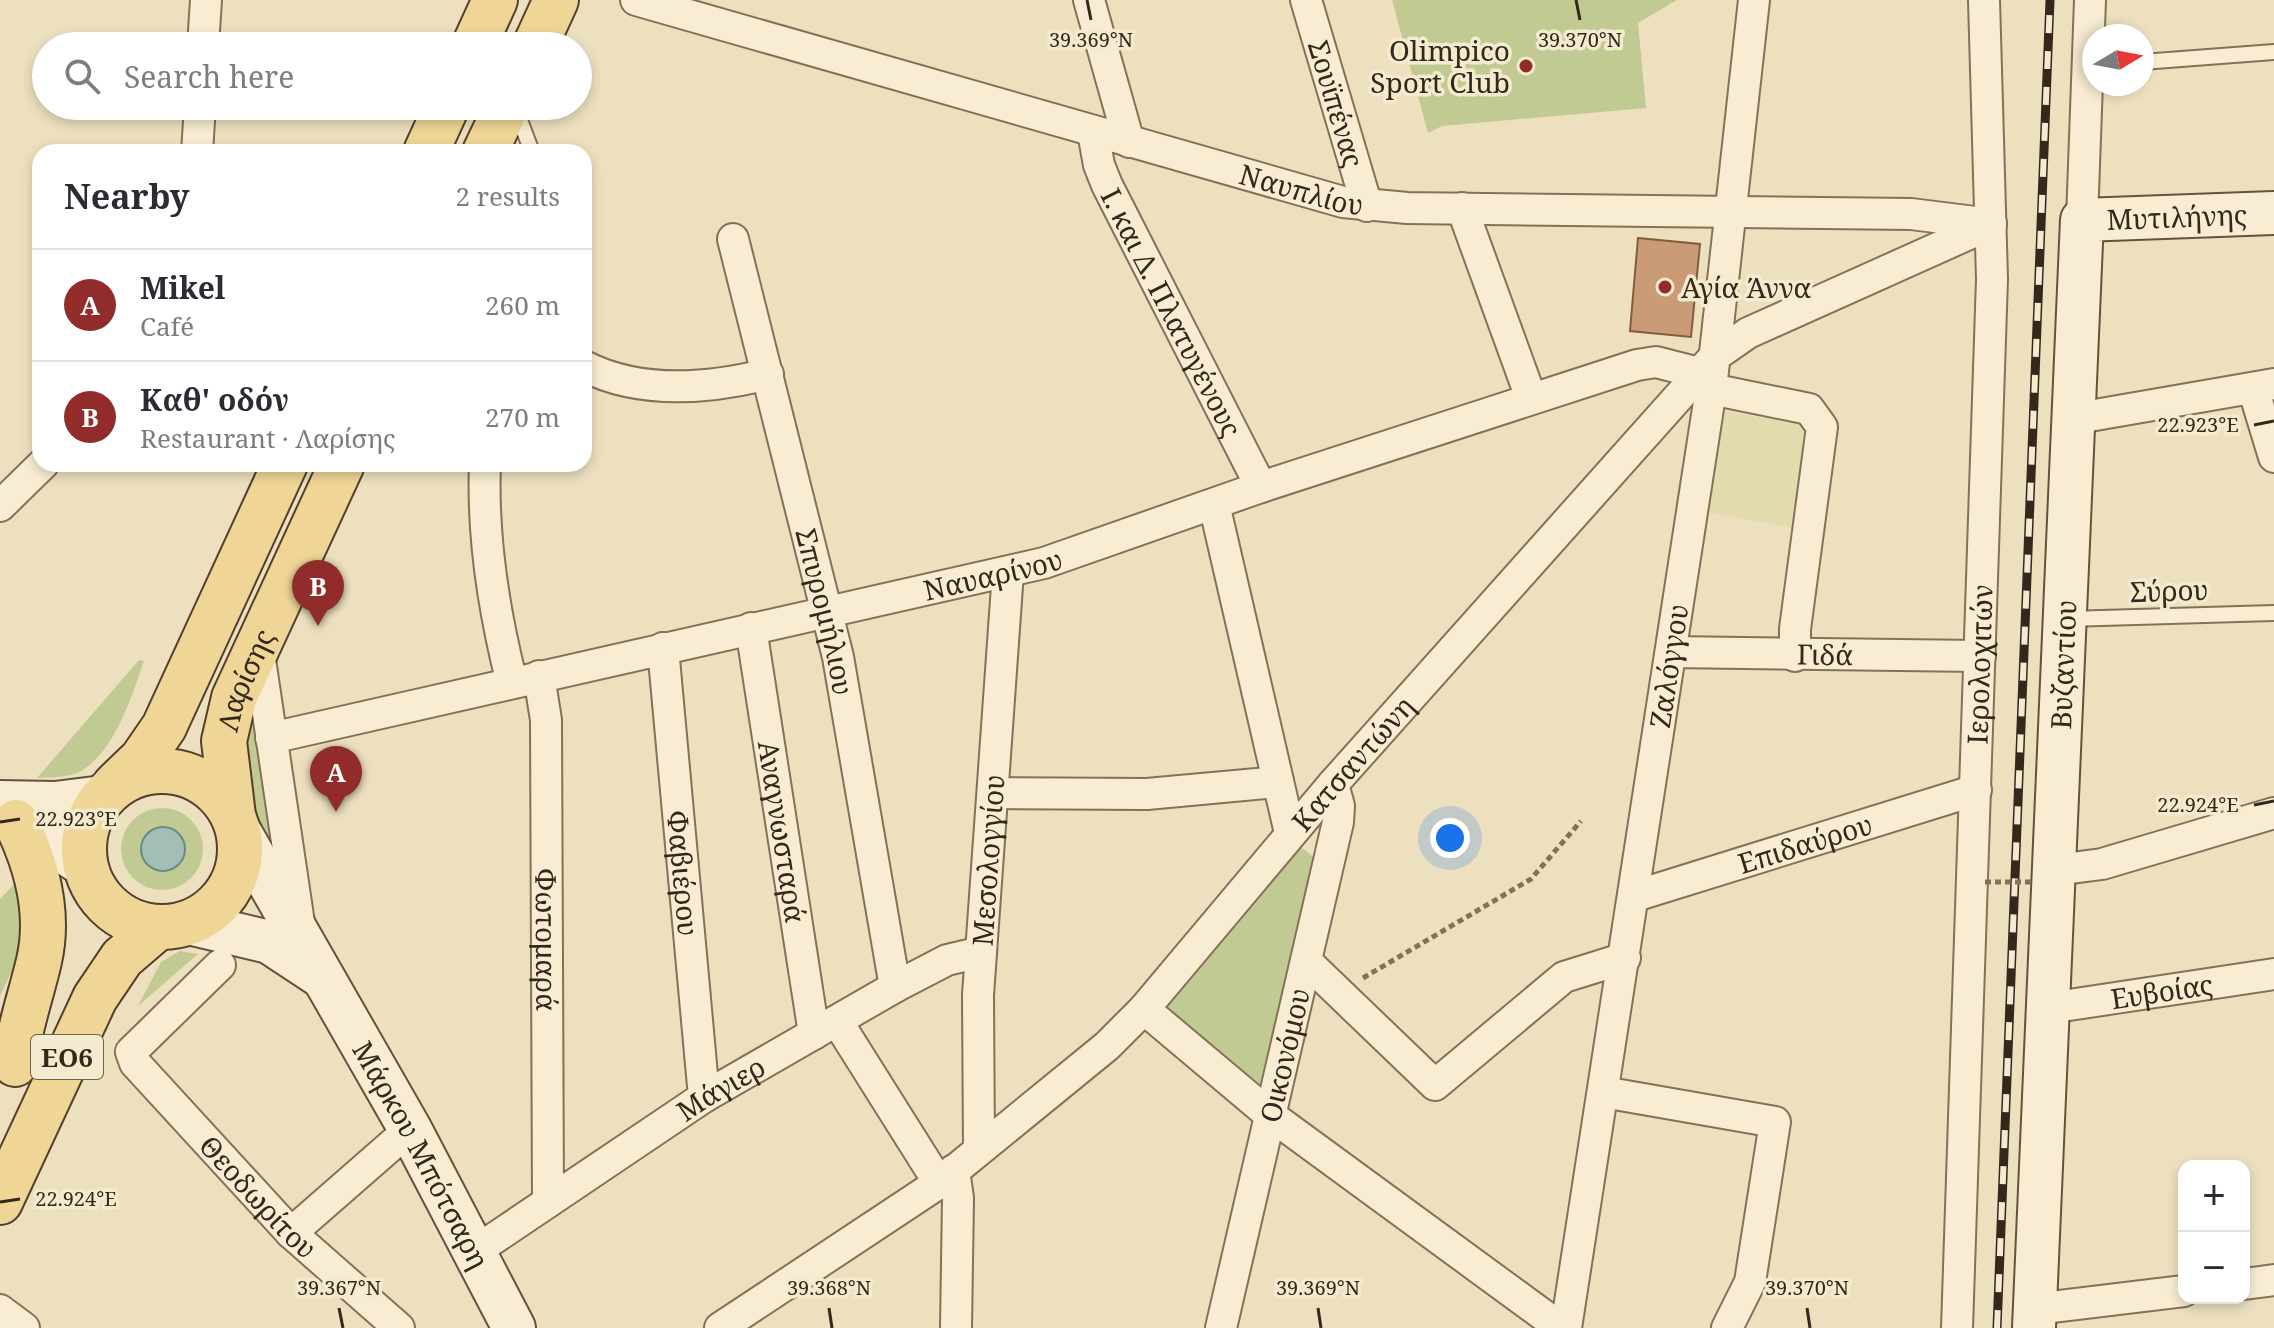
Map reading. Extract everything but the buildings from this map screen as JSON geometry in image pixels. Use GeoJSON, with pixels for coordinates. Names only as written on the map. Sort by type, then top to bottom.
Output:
{"type":"FeatureCollection","features":[{"type":"Feature","properties":{"kind":"main road"},"geometry":{"type":"LineString","coordinates":[[480,32],[495,0]]}},
{"type":"Feature","properties":{"kind":"main road"},"geometry":{"type":"LineString","coordinates":[[541,32],[556,0]]}},
{"type":"Feature","properties":{"kind":"main road"},"geometry":{"type":"LineString","coordinates":[[430,144],[441,120]]}},
{"type":"Feature","properties":{"kind":"main road"},"geometry":{"type":"LineString","coordinates":[[489,144],[500,120]]}},
{"type":"Feature","properties":{"kind":"main road","name":"Λαρίσης"},"geometry":{"type":"LineString","coordinates":[[106,794],[142,759],[164,727],[281,472]]}},
{"type":"Feature","properties":{"kind":"main road","name":"Λαρίσης"},"geometry":{"type":"LineString","coordinates":[[235,822],[225,772],[225,730],[234,698],[338,472]]}},
{"type":"Feature","properties":{"kind":"main road"},"geometry":{"type":"LineString","coordinates":[[106,794],[139,773],[173,771],[204,783],[221,797],[235,822]]}},
{"type":"Feature","properties":{"kind":"main road","name":"ΕΟ6"},"geometry":{"type":"LineString","coordinates":[[5,1069],[77,915],[87,870],[83,848],[87,826],[106,794]]}},
{"type":"Feature","properties":{"kind":"main road"},"geometry":{"type":"LineString","coordinates":[[4,818],[37,875],[43,922],[39,960],[5,1069]]}},
{"type":"Feature","properties":{"kind":"main road","name":"ΕΟ6"},"geometry":{"type":"LineString","coordinates":[[0,1202],[102,986],[130,949],[173,925],[213,909],[233,881],[240,849],[235,822]]}},
{"type":"Feature","properties":{"kind":"main road"},"geometry":{"type":"LineString","coordinates":[[87,870],[97,894],[116,913],[131,922],[173,925]]}},
{"type":"Feature","properties":{"kind":"street"},"geometry":{"type":"LineString","coordinates":[[204,32],[206,0]]}},
{"type":"Feature","properties":{"kind":"street","name":"Ναυπλίου"},"geometry":{"type":"LineString","coordinates":[[636,0],[1322,198],[1367,206],[1911,214],[1991,224]]}},
{"type":"Feature","properties":{"kind":"street"},"geometry":{"type":"LineString","coordinates":[[1089,0],[1129,142]]}},
{"type":"Feature","properties":{"kind":"street","name":"Σουϊπένας"},"geometry":{"type":"LineString","coordinates":[[1306,0],[1367,206]]}},
{"type":"Feature","properties":{"kind":"street","name":"Ζαλόγγου"},"geometry":{"type":"LineString","coordinates":[[1563,1328],[1635,896],[1671,652],[1733,211],[1754,0]]}},
{"type":"Feature","properties":{"kind":"street","name":"Ιερολοχιτών"},"geometry":{"type":"LineString","coordinates":[[1957,1328],[1976,790],[1991,224],[1984,0]]}},
{"type":"Feature","properties":{"kind":"street","name":"Βυζαντίου"},"geometry":{"type":"LineString","coordinates":[[2090,0],[2090,24]]}},
{"type":"Feature","properties":{"kind":"street","name":"Βυζαντίου"},"geometry":{"type":"LineString","coordinates":[[2035,1318],[2049,1008],[2045,876],[2067,619],[2072,419],[2089,96]]}},
{"type":"Feature","properties":{"kind":"street"},"geometry":{"type":"LineString","coordinates":[[198,144],[199,120]]}},
{"type":"Feature","properties":{"kind":"street","name":"Ι. και Δ. Πλατυγένους"},"geometry":{"type":"LineString","coordinates":[[1093,132],[1099,165],[1112,195],[1261,487]]}},
{"type":"Feature","properties":{"kind":"street"},"geometry":{"type":"LineString","coordinates":[[1462,208],[1531,398]]}},
{"type":"Feature","properties":{"kind":"street","name":"Μυτιλήνης"},"geometry":{"type":"LineString","coordinates":[[2082,220],[2274,213]]}},
{"type":"Feature","properties":{"kind":"street","name":"Κατσαντώνη"},"geometry":{"type":"LineString","coordinates":[[720,1328],[947,1176],[1095,1056],[1144,1009],[1333,784],[1708,373],[1762,327],[1991,224]]}},
{"type":"Feature","properties":{"kind":"street","name":"Σπυρομήλιου"},"geometry":{"type":"LineString","coordinates":[[733,239],[827,612],[856,748],[895,987]]}},
{"type":"Feature","properties":{"kind":"street","name":"Ναυαρίνου"},"geometry":{"type":"LineString","coordinates":[[271,738],[1008,572],[1124,537],[1261,487],[1531,398],[1656,362],[1708,373],[1809,409],[1822,427],[1795,629],[1795,656]]}},
{"type":"Feature","properties":{"kind":"street"},"geometry":{"type":"LineString","coordinates":[[592,369],[625,381],[673,386],[715,386],[768,374]]}},
{"type":"Feature","properties":{"kind":"street"},"geometry":{"type":"LineString","coordinates":[[2072,419],[2263,386],[2274,457]]}},
{"type":"Feature","properties":{"kind":"street"},"geometry":{"type":"LineString","coordinates":[[0,506],[35,472]]}},
{"type":"Feature","properties":{"kind":"street","name":"Φωτομαρά"},"geometry":{"type":"LineString","coordinates":[[485,472],[486,524],[494,598],[526,680],[546,720],[548,1202]]}},
{"type":"Feature","properties":{"kind":"street"},"geometry":{"type":"LineString","coordinates":[[1214,504],[1290,833]]}},
{"type":"Feature","properties":{"kind":"street","name":"Μεσολογγίου"},"geometry":{"type":"LineString","coordinates":[[979,1150],[976,1061],[981,952],[1008,572]]}},
{"type":"Feature","properties":{"kind":"street","name":"Αναγνωσταρά"},"geometry":{"type":"LineString","coordinates":[[751,628],[826,1027],[947,1176],[958,1198],[956,1328]]}},
{"type":"Feature","properties":{"kind":"street"},"geometry":{"type":"LineString","coordinates":[[258,643],[300,933]]}},
{"type":"Feature","properties":{"kind":"street","name":"Φαβιέρου"},"geometry":{"type":"LineString","coordinates":[[663,648],[704,1097]]}},
{"type":"Feature","properties":{"kind":"street","name":"Γιδά"},"geometry":{"type":"LineString","coordinates":[[1671,652],[1980,656]]}},
{"type":"Feature","properties":{"kind":"street"},"geometry":{"type":"LineString","coordinates":[[993,793],[1147,794],[1278,782]]}},
{"type":"Feature","properties":{"kind":"street","name":"Οικονόμου"},"geometry":{"type":"LineString","coordinates":[[1221,1328],[1338,822],[1339,806],[1333,784]]}},
{"type":"Feature","properties":{"kind":"street","name":"Επιδαύρου"},"geometry":{"type":"LineString","coordinates":[[1635,896],[1976,790]]}},
{"type":"Feature","properties":{"kind":"street"},"geometry":{"type":"LineString","coordinates":[[4,818],[55,803],[106,794]]}},
{"type":"Feature","properties":{"kind":"street"},"geometry":{"type":"LineString","coordinates":[[2045,876],[2102,864],[2274,813]]}},
{"type":"Feature","properties":{"kind":"street"},"geometry":{"type":"LineString","coordinates":[[4,818],[87,870]]}},
{"type":"Feature","properties":{"kind":"street","name":"Μάρκου Μπότσαρη"},"geometry":{"type":"LineString","coordinates":[[235,822],[410,1129],[514,1328]]}},
{"type":"Feature","properties":{"kind":"street"},"geometry":{"type":"LineString","coordinates":[[173,925],[269,942],[327,980]]}},
{"type":"Feature","properties":{"kind":"street","name":"Μάγιερ"},"geometry":{"type":"LineString","coordinates":[[474,1252],[704,1097],[895,987],[947,960],[981,952]]}},
{"type":"Feature","properties":{"kind":"street"},"geometry":{"type":"LineString","coordinates":[[1306,961],[1435,1085],[1564,977],[1625,958]]}},
{"type":"Feature","properties":{"kind":"street","name":"Θεοδωρίτου"},"geometry":{"type":"LineString","coordinates":[[220,965],[131,1052],[141,1073],[291,1233],[399,1328]]}},
{"type":"Feature","properties":{"kind":"street","name":"Ευβοίας"},"geometry":{"type":"LineString","coordinates":[[2049,1008],[2274,974]]}},
{"type":"Feature","properties":{"kind":"street"},"geometry":{"type":"LineString","coordinates":[[1144,1009],[1270,1115],[1563,1328]]}},
{"type":"Feature","properties":{"kind":"street"},"geometry":{"type":"LineString","coordinates":[[1603,1092],[1775,1122],[1750,1282],[1727,1328]]}},
{"type":"Feature","properties":{"kind":"street"},"geometry":{"type":"LineString","coordinates":[[291,1233],[410,1129]]}},
{"type":"Feature","properties":{"kind":"street"},"geometry":{"type":"LineString","coordinates":[[2250,1283],[2274,1280]]}},
{"type":"Feature","properties":{"kind":"street"},"geometry":{"type":"LineString","coordinates":[[2035,1318],[2178,1292]]}},
{"type":"Feature","properties":{"kind":"street"},"geometry":{"type":"LineString","coordinates":[[0,1310],[24,1328]]}},
{"type":"Feature","properties":{"kind":"lane"},"geometry":{"type":"LineString","coordinates":[[2154,61],[2274,52]]}},
{"type":"Feature","properties":{"kind":"lane"},"geometry":{"type":"LineString","coordinates":[[520,120],[529,144]]}},
{"type":"Feature","properties":{"kind":"lane","name":"Σύρου"},"geometry":{"type":"LineString","coordinates":[[2067,619],[2274,613]]}},
{"type":"Feature","properties":{"kind":"path"},"geometry":{"type":"LineString","coordinates":[[1338,992],[1531,879],[1581,821]]}},
{"type":"Feature","properties":{"kind":"path"},"geometry":{"type":"LineString","coordinates":[[1985,882],[2045,876]]}},
{"type":"Feature","properties":{"kind":"shaded area"},"geometry":{"type":"Polygon","coordinates":[[[1723,411],[1806,425],[1810,433],[1796,528],[1706,512],[1723,411]]]}},
{"type":"Feature","properties":{"kind":"green space","name":"Olimpico Sport Club"},"geometry":{"type":"Polygon","coordinates":[[[1392,0],[1677,0],[1638,23],[1646,108],[1442,126],[1428,133],[1392,0]]]}},
{"type":"Feature","properties":{"kind":"green space"},"geometry":{"type":"Polygon","coordinates":[[[139,660],[144,661],[128,706],[104,750],[81,771],[60,777],[37,778],[139,660]]]}},
{"type":"Feature","properties":{"kind":"green space"},"geometry":{"type":"Polygon","coordinates":[[[254,699],[280,875],[251,808],[243,743],[254,699]]]}},
{"type":"Feature","properties":{"kind":"green space"},"geometry":{"type":"Polygon","coordinates":[[[162,808],[178,812],[191,820],[199,833],[203,849],[199,865],[191,878],[178,886],[162,890],[146,886],[133,878],[125,865],[121,849],[125,833],[133,820],[146,812],[162,808]]]}},
{"type":"Feature","properties":{"kind":"green space"},"geometry":{"type":"Polygon","coordinates":[[[1301,847],[1315,858],[1259,1088],[1165,1010],[1301,847]]]}},
{"type":"Feature","properties":{"kind":"green space"},"geometry":{"type":"Polygon","coordinates":[[[18,880],[23,948],[0,996],[0,899],[18,880]]]}},
{"type":"Feature","properties":{"kind":"green space"},"geometry":{"type":"Polygon","coordinates":[[[180,951],[198,954],[138,1006],[161,962],[180,951]]]}},
{"type":"Feature","properties":{"kind":"water"},"geometry":{"type":"Polygon","coordinates":[[[163,827],[179,833],[185,849],[179,865],[163,871],[147,865],[141,849],[147,833],[163,827]]]}},
{"type":"Feature","properties":{"kind":"railway"},"geometry":{"type":"LineString","coordinates":[[1997,1328],[2050,0]]}},
{"type":"Feature","properties":{"kind":"place","name":"Olimpico Sport Club"},"geometry":{"type":"Point","coordinates":[1526,66]}},
{"type":"Feature","properties":{"kind":"place","name":"Αγία Άννα"},"geometry":{"type":"Point","coordinates":[1665,287]}},
{"type":"Feature","properties":{"kind":"place","name":"Καθ' οδόν"},"geometry":{"type":"Point","coordinates":[318,626]}},
{"type":"Feature","properties":{"kind":"place","name":"Mikel"},"geometry":{"type":"Point","coordinates":[336,812]}}]}
